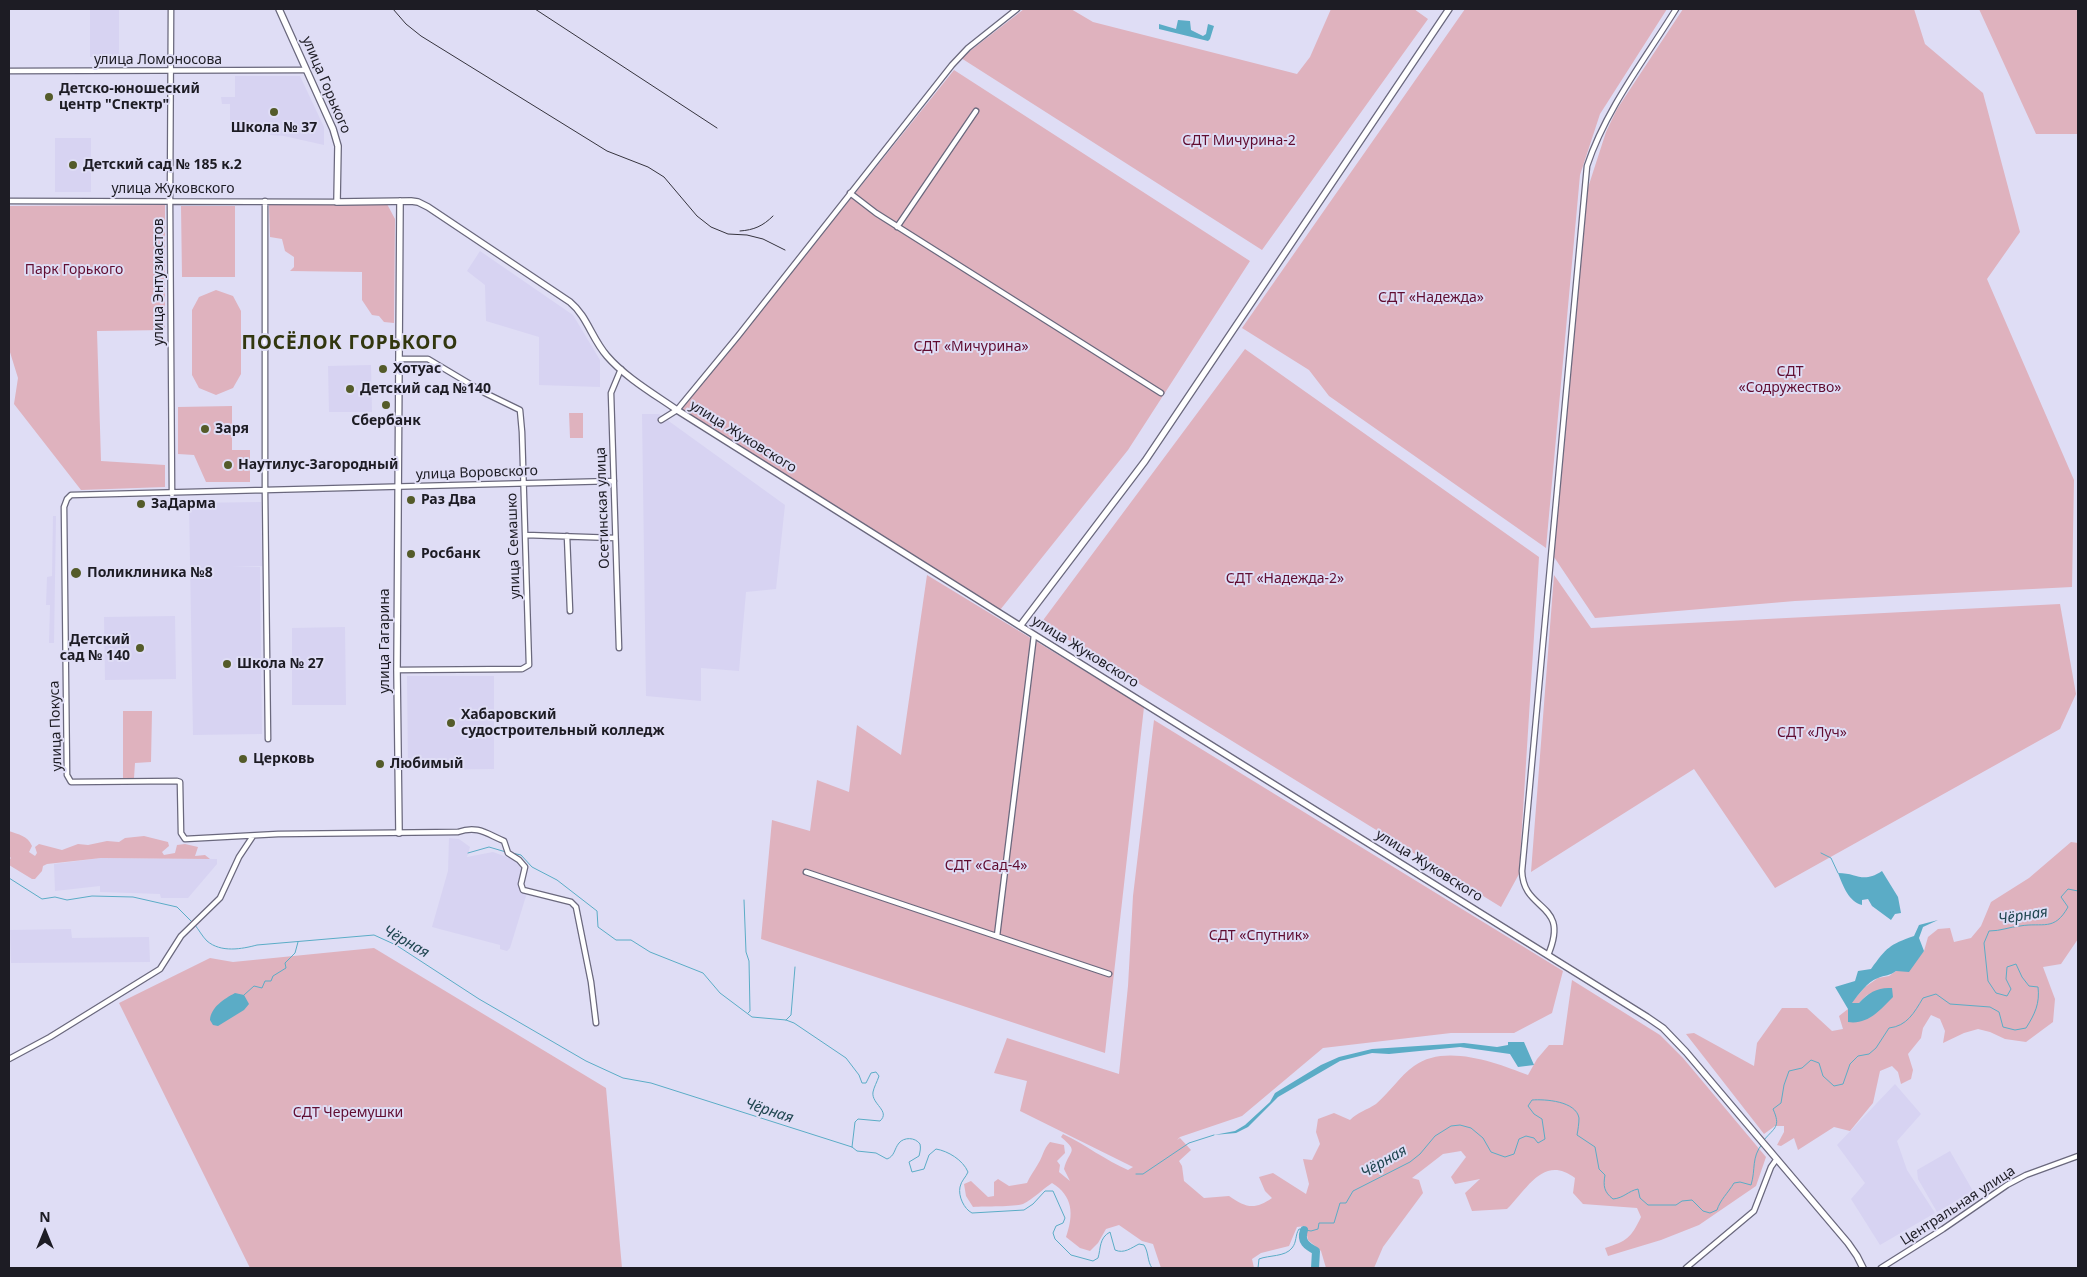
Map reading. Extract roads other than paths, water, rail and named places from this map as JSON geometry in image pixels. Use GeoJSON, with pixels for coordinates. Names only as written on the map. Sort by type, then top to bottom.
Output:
{"type":"FeatureCollection","features":[{"type":"Feature","properties":{"kind":"main road","name":"улица Горького"},"geometry":{"type":"LineString","coordinates":[[279,9],[333,129],[338,146],[337,202]]}},
{"type":"Feature","properties":{"kind":"main road"},"geometry":{"type":"LineString","coordinates":[[1020,626],[1145,460],[1449,9]]}},
{"type":"Feature","properties":{"kind":"main road"},"geometry":{"type":"LineString","coordinates":[[337,202],[400,201]]}},
{"type":"Feature","properties":{"kind":"main road","name":"улица Жуковского"},"geometry":{"type":"LineString","coordinates":[[400,201],[418,202],[428,207],[570,302],[583,315],[598,344],[608,357],[621,369],[677,410],[1663,1028],[1686,1052],[1848,1243],[1858,1256],[1863,1268]]}},
{"type":"Feature","properties":{"kind":"main road","name":"улица Гагарина"},"geometry":{"type":"LineString","coordinates":[[399,834],[398,486],[400,201]]}},
{"type":"Feature","properties":{"kind":"street","name":"улица Энтузиастов"},"geometry":{"type":"LineString","coordinates":[[171,9],[172,494]]}},
{"type":"Feature","properties":{"kind":"street"},"geometry":{"type":"LineString","coordinates":[[661,420],[677,410],[952,65],[968,48],[1017,9]]}},
{"type":"Feature","properties":{"kind":"street"},"geometry":{"type":"LineString","coordinates":[[1548,955],[1554,941],[1553,918],[1528,893],[1524,885],[1522,871],[1587,166],[1608,117],[1676,9]]}},
{"type":"Feature","properties":{"kind":"street","name":"улица Ломоносова"},"geometry":{"type":"LineString","coordinates":[[9,71],[306,70]]}},
{"type":"Feature","properties":{"kind":"street"},"geometry":{"type":"LineString","coordinates":[[897,226],[976,111]]}},
{"type":"Feature","properties":{"kind":"street"},"geometry":{"type":"LineString","coordinates":[[850,194],[897,226],[1161,393]]}},
{"type":"Feature","properties":{"kind":"street"},"geometry":{"type":"LineString","coordinates":[[265,201],[265,490],[268,739]]}},
{"type":"Feature","properties":{"kind":"street","name":"улица Жуковского"},"geometry":{"type":"LineString","coordinates":[[9,202],[337,202]]}},
{"type":"Feature","properties":{"kind":"street","name":"улица Семашко"},"geometry":{"type":"LineString","coordinates":[[398,670],[522,669],[529,666],[526,535],[522,483],[520,410],[485,393],[428,359],[399,359]]}},
{"type":"Feature","properties":{"kind":"street","name":"Осетинская улица"},"geometry":{"type":"LineString","coordinates":[[619,648],[611,393],[621,369]]}},
{"type":"Feature","properties":{"kind":"street","name":"улица Воровского"},"geometry":{"type":"LineString","coordinates":[[71,496],[614,481]]}},
{"type":"Feature","properties":{"kind":"street","name":"улица Покуса"},"geometry":{"type":"LineString","coordinates":[[71,496],[64,507],[67,775],[69,780],[71,782],[177,781],[180,782],[181,790],[181,829],[183,838],[252,836]]}},
{"type":"Feature","properties":{"kind":"street"},"geometry":{"type":"LineString","coordinates":[[526,535],[615,538]]}},
{"type":"Feature","properties":{"kind":"street"},"geometry":{"type":"LineString","coordinates":[[567,536],[570,611]]}},
{"type":"Feature","properties":{"kind":"street"},"geometry":{"type":"LineString","coordinates":[[997,936],[1034,635]]}},
{"type":"Feature","properties":{"kind":"street"},"geometry":{"type":"LineString","coordinates":[[9,1059],[50,1037],[160,969],[188,927],[220,898],[239,857],[252,836],[399,834],[458,832],[481,829],[503,840],[508,853],[519,860],[525,867],[521,884],[523,890],[571,902],[576,907],[591,982],[596,1023]]}},
{"type":"Feature","properties":{"kind":"street"},"geometry":{"type":"LineString","coordinates":[[806,872],[1110,974]]}},
{"type":"Feature","properties":{"kind":"street","name":"Центральная улица"},"geometry":{"type":"LineString","coordinates":[[1881,1268],[1943,1229],[2007,1185],[2078,1156]]}},
{"type":"Feature","properties":{"kind":"street"},"geometry":{"type":"LineString","coordinates":[[1686,1268],[1754,1211],[1771,1167],[1776,1160]]}},
{"type":"Feature","properties":{"kind":"water"},"geometry":{"type":"Polygon","coordinates":[[[1178,20],[1190,21],[1191,30],[1203,36],[1206,34],[1208,24],[1214,26],[1210,39],[1208,41],[1159,29],[1159,24],[1176,29],[1178,20]]]}},
{"type":"Feature","properties":{"kind":"water"},"geometry":{"type":"Polygon","coordinates":[[[1882,871],[1898,897],[1901,913],[1895,914],[1891,920],[1872,906],[1868,899],[1862,900],[1862,905],[1853,901],[1847,893],[1838,873],[1870,877],[1882,871]]]}},
{"type":"Feature","properties":{"kind":"water"},"geometry":{"type":"Polygon","coordinates":[[[1938,920],[1923,927],[1919,938],[1924,951],[1909,972],[1896,971],[1870,982],[1852,1003],[1859,1003],[1870,993],[1882,988],[1892,988],[1893,997],[1868,1019],[1848,1022],[1848,1009],[1835,987],[1855,981],[1858,971],[1871,969],[1889,948],[1914,936],[1919,925],[1938,920]]]}},
{"type":"Feature","properties":{"kind":"water"},"geometry":{"type":"Polygon","coordinates":[[[235,993],[244,995],[249,1004],[244,1010],[218,1026],[213,1025],[210,1020],[215,1007],[235,993]]]}},
{"type":"Feature","properties":{"kind":"water"},"geometry":{"type":"Polygon","coordinates":[[[1508,1042],[1524,1042],[1534,1065],[1518,1067],[1510,1054],[1460,1047],[1389,1054],[1372,1053],[1340,1061],[1278,1097],[1248,1127],[1236,1133],[1214,1135],[1235,1131],[1245,1125],[1270,1102],[1275,1093],[1321,1065],[1339,1057],[1372,1049],[1464,1043],[1497,1047],[1508,1045],[1508,1042]]]}},
{"type":"Feature","properties":{"kind":"waterway"},"geometry":{"type":"LineString","coordinates":[[468,853],[489,847],[506,852]]}},
{"type":"Feature","properties":{"kind":"waterway"},"geometry":{"type":"LineString","coordinates":[[512,853],[521,855],[532,867],[557,880],[597,911],[598,927],[616,940],[631,940],[650,952],[703,973],[720,993],[752,1017],[786,1020],[794,1023],[846,1058],[859,1075],[862,1083],[866,1083],[871,1073],[876,1072],[879,1076],[873,1090],[873,1096],[882,1111],[883,1117],[880,1121],[858,1119],[855,1122],[852,1147]]}},
{"type":"Feature","properties":{"kind":"waterway"},"geometry":{"type":"LineString","coordinates":[[1821,853],[1831,858],[1838,873]]}},
{"type":"Feature","properties":{"kind":"waterway"},"geometry":{"type":"LineString","coordinates":[[9,878],[42,899],[55,897],[67,900],[92,896],[133,897],[177,907],[192,922]]}},
{"type":"Feature","properties":{"kind":"waterway","name":"Чёрная"},"geometry":{"type":"LineString","coordinates":[[1764,1140],[1776,1126],[1777,1120],[1773,1109],[1781,1103],[1789,1071],[1802,1068],[1811,1060],[1819,1063],[1823,1076],[1834,1086],[1843,1084],[1850,1064],[1858,1056],[1869,1054],[1876,1048],[1889,1028],[1905,1022],[1913,1014],[1923,998],[1936,994],[1950,1004],[1990,1007],[1999,1012],[2003,1027],[2015,1030],[2026,1028],[2036,1008],[2038,987],[2029,986],[2016,964],[2007,967],[2006,979],[2011,989],[2007,996],[1996,993],[1988,981],[1984,943],[1989,931],[2053,923],[2063,915],[2068,907],[2061,897],[2068,889],[2078,891]]}},
{"type":"Feature","properties":{"kind":"waterway"},"geometry":{"type":"LineString","coordinates":[[744,900],[746,952],[749,961],[750,1011],[748,1013]]}},
{"type":"Feature","properties":{"kind":"waterway","name":"Чёрная"},"geometry":{"type":"LineString","coordinates":[[195,925],[207,941],[225,949],[374,935],[396,945],[479,999],[586,1061],[623,1078],[651,1083],[852,1147],[857,1151],[876,1153],[887,1159],[892,1156],[901,1141],[912,1139],[920,1144],[919,1156],[909,1162],[912,1172],[924,1169],[929,1155],[936,1149],[950,1154],[963,1164],[968,1172],[961,1185],[960,1194],[964,1205],[972,1213],[1024,1210],[1033,1204],[1045,1191],[1053,1191],[1065,1218],[1063,1223],[1056,1226],[1053,1233],[1055,1239],[1071,1255],[1093,1261],[1098,1258],[1102,1240],[1110,1232],[1115,1250],[1124,1251],[1139,1244],[1144,1245],[1152,1268]]}},
{"type":"Feature","properties":{"kind":"waterway"},"geometry":{"type":"LineString","coordinates":[[244,995],[254,986],[262,988],[265,981],[271,981],[273,976],[286,968],[285,963],[295,953],[298,942]]}},
{"type":"Feature","properties":{"kind":"waterway"},"geometry":{"type":"LineString","coordinates":[[786,1020],[791,1015],[795,967]]}},
{"type":"Feature","properties":{"kind":"waterway","name":"Чёрная"},"geometry":{"type":"LineString","coordinates":[[1258,1268],[1259,1259],[1289,1251],[1294,1246],[1299,1229],[1311,1231],[1318,1229],[1319,1223],[1334,1223],[1340,1203],[1346,1203],[1353,1191],[1410,1162],[1420,1154],[1435,1136],[1451,1126],[1460,1125],[1471,1128],[1483,1138],[1491,1152],[1505,1157],[1514,1154],[1519,1139],[1526,1136],[1534,1138],[1538,1143],[1545,1139],[1542,1119],[1534,1114],[1528,1106],[1532,1100],[1559,1102],[1577,1112],[1579,1118],[1577,1135],[1595,1147],[1599,1169],[1605,1175],[1605,1188],[1613,1199],[1638,1189],[1640,1198],[1648,1205],[1676,1205],[1682,1201],[1692,1200],[1703,1211],[1710,1213],[1717,1210],[1734,1183],[1740,1182],[1751,1185],[1756,1154],[1762,1144]]}},
{"type":"Feature","properties":{"kind":"waterway"},"geometry":{"type":"LineString","coordinates":[[1136,1174],[1143,1174],[1189,1143],[1214,1135]]}},
{"type":"Feature","properties":{"kind":"waterway"},"geometry":{"type":"LineString","coordinates":[[1304,1230],[1304,1241],[1316,1251],[1315,1268]]}},
{"type":"Feature","properties":{"kind":"railway"},"geometry":{"type":"LineString","coordinates":[[393,9],[406,24],[421,36],[607,151],[648,167],[664,177],[697,216],[711,227],[728,234],[747,235],[763,239],[785,250]]}},
{"type":"Feature","properties":{"kind":"railway"},"geometry":{"type":"LineString","coordinates":[[535,9],[717,128]]}},
{"type":"Feature","properties":{"kind":"railway"},"geometry":{"type":"LineString","coordinates":[[740,231],[758,227],[773,216]]}},
{"type":"Feature","properties":{"kind":"place","name":"Детско-юношеский центр \"Спектр\""},"geometry":{"type":"Point","coordinates":[49,97]}},
{"type":"Feature","properties":{"kind":"place","name":"Школа № 37"},"geometry":{"type":"Point","coordinates":[274,112]}},
{"type":"Feature","properties":{"kind":"place","name":"Детский сад № 185 к.2"},"geometry":{"type":"Point","coordinates":[73,165]}},
{"type":"Feature","properties":{"kind":"place","name":"Хотуас"},"geometry":{"type":"Point","coordinates":[383,369]}},
{"type":"Feature","properties":{"kind":"place","name":"Детский сад №140"},"geometry":{"type":"Point","coordinates":[350,389]}},
{"type":"Feature","properties":{"kind":"place","name":"Сбербанк"},"geometry":{"type":"Point","coordinates":[386,405]}},
{"type":"Feature","properties":{"kind":"place","name":"Заря"},"geometry":{"type":"Point","coordinates":[205,429]}},
{"type":"Feature","properties":{"kind":"place","name":"Наутилус-Загородный"},"geometry":{"type":"Point","coordinates":[228,465]}},
{"type":"Feature","properties":{"kind":"place","name":"Раз Два"},"geometry":{"type":"Point","coordinates":[411,500]}},
{"type":"Feature","properties":{"kind":"place","name":"ЗаДарма"},"geometry":{"type":"Point","coordinates":[141,504]}},
{"type":"Feature","properties":{"kind":"place","name":"Росбанк"},"geometry":{"type":"Point","coordinates":[411,554]}},
{"type":"Feature","properties":{"kind":"place","name":"Поликлиника №8"},"geometry":{"type":"Point","coordinates":[76,573]}},
{"type":"Feature","properties":{"kind":"place","name":"Детский сад № 140"},"geometry":{"type":"Point","coordinates":[140,648]}},
{"type":"Feature","properties":{"kind":"place","name":"Школа № 27"},"geometry":{"type":"Point","coordinates":[227,664]}},
{"type":"Feature","properties":{"kind":"place","name":"Хабаровский судостроительный колледж"},"geometry":{"type":"Point","coordinates":[451,723]}},
{"type":"Feature","properties":{"kind":"place","name":"Церковь"},"geometry":{"type":"Point","coordinates":[243,759]}},
{"type":"Feature","properties":{"kind":"place","name":"Любимый"},"geometry":{"type":"Point","coordinates":[380,764]}},
{"type":"Feature","properties":{"kind":"district","name":"ПОСЁЛОК ГОРЬКОГО"},"geometry":{"type":"Point","coordinates":[350,344]}},
{"type":"Feature","properties":{"kind":"park label","name":"СДТ Мичурина-2"},"geometry":{"type":"Point","coordinates":[1239,141]}},
{"type":"Feature","properties":{"kind":"park label","name":"Парк Горького"},"geometry":{"type":"Point","coordinates":[74,270]}},
{"type":"Feature","properties":{"kind":"park label","name":"СДТ «Надежда»"},"geometry":{"type":"Point","coordinates":[1431,298]}},
{"type":"Feature","properties":{"kind":"park label","name":"СДТ «Мичурина»"},"geometry":{"type":"Point","coordinates":[971,347]}},
{"type":"Feature","properties":{"kind":"park label","name":"СДТ «Содружество»"},"geometry":{"type":"Point","coordinates":[1790,380]}},
{"type":"Feature","properties":{"kind":"park label","name":"СДТ «Надежда-2»"},"geometry":{"type":"Point","coordinates":[1285,579]}},
{"type":"Feature","properties":{"kind":"park label","name":"СДТ «Луч»"},"geometry":{"type":"Point","coordinates":[1812,733]}},
{"type":"Feature","properties":{"kind":"park label","name":"СДТ «Сад-4»"},"geometry":{"type":"Point","coordinates":[986,866]}},
{"type":"Feature","properties":{"kind":"park label","name":"СДТ «Спутник»"},"geometry":{"type":"Point","coordinates":[1259,936]}},
{"type":"Feature","properties":{"kind":"park label","name":"СДТ Черемушки"},"geometry":{"type":"Point","coordinates":[348,1113]}}]}
